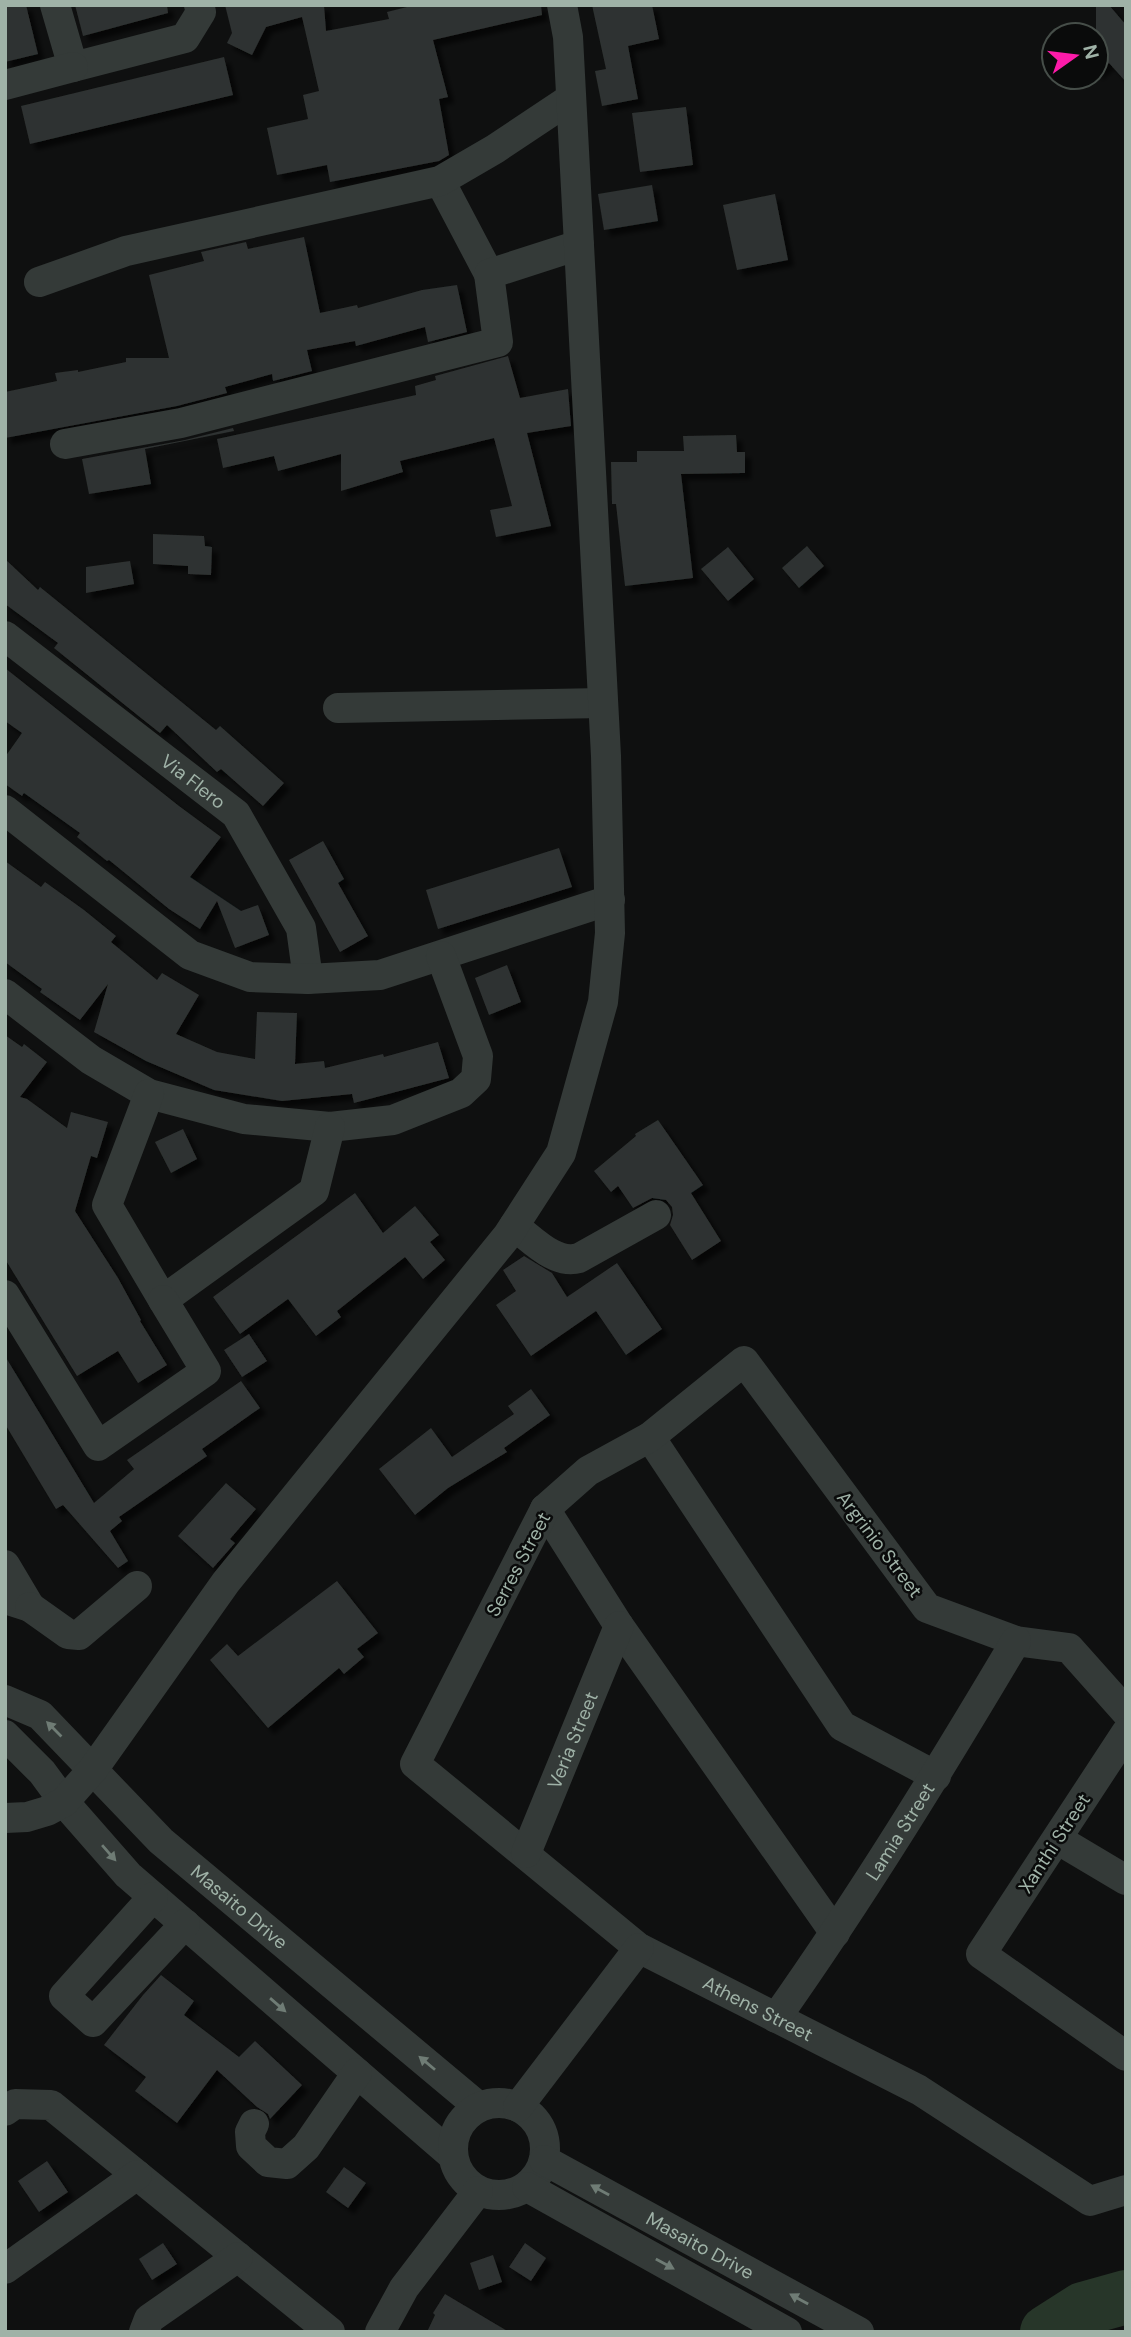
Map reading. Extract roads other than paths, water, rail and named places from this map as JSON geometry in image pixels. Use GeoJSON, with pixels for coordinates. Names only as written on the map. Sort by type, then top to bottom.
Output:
{"type":"FeatureCollection","features":[{"type":"Feature","properties":{"kind":"street"},"geometry":{"type":"LineString","coordinates":[[55,5],[73,67]]}},
{"type":"Feature","properties":{"kind":"street"},"geometry":{"type":"LineString","coordinates":[[5,85],[185,38],[201,12],[199,5]]}},
{"type":"Feature","properties":{"kind":"street"},"geometry":{"type":"LineString","coordinates":[[5,1818],[27,1817],[64,1802],[94,1769],[226,1582],[514,1226],[562,1153],[603,1002],[610,933],[610,901],[603,703],[568,37],[562,5]]}},
{"type":"Feature","properties":{"kind":"street"},"geometry":{"type":"LineString","coordinates":[[39,282],[126,251],[440,181],[495,149],[570,99]]}},
{"type":"Feature","properties":{"kind":"street"},"geometry":{"type":"LineString","coordinates":[[65,444],[181,423],[498,342],[489,274],[440,181]]}},
{"type":"Feature","properties":{"kind":"street"},"geometry":{"type":"LineString","coordinates":[[489,274],[579,245]]}},
{"type":"Feature","properties":{"kind":"street","name":"Via Flero"},"geometry":{"type":"LineString","coordinates":[[5,636],[236,814],[301,928],[308,979]]}},
{"type":"Feature","properties":{"kind":"street"},"geometry":{"type":"LineString","coordinates":[[338,708],[603,703]]}},
{"type":"Feature","properties":{"kind":"street"},"geometry":{"type":"LineString","coordinates":[[5,810],[190,955],[250,977],[308,979],[380,975],[610,901]]}},
{"type":"Feature","properties":{"kind":"street"},"geometry":{"type":"LineString","coordinates":[[5,994],[91,1060],[149,1094],[244,1119],[330,1126],[393,1120],[461,1093],[476,1079],[478,1056],[441,956]]}},
{"type":"Feature","properties":{"kind":"street"},"geometry":{"type":"LineString","coordinates":[[5,1295],[98,1446],[206,1371],[107,1205],[149,1094]]}},
{"type":"Feature","properties":{"kind":"street"},"geometry":{"type":"LineString","coordinates":[[163,1300],[314,1191],[330,1126]]}},
{"type":"Feature","properties":{"kind":"street"},"geometry":{"type":"LineString","coordinates":[[514,1226],[559,1259],[569,1261],[656,1215]]}},
{"type":"Feature","properties":{"kind":"street","name":"Serres Street"},"geometry":{"type":"LineString","coordinates":[[415,1764],[545,1509],[588,1471],[650,1437],[744,1361]]}},
{"type":"Feature","properties":{"kind":"street","name":"Argrinio Street"},"geometry":{"type":"LineString","coordinates":[[744,1361],[927,1608],[1016,1641],[1069,1648],[1126,1712]]}},
{"type":"Feature","properties":{"kind":"street"},"geometry":{"type":"LineString","coordinates":[[650,1437],[842,1726],[936,1776]]}},
{"type":"Feature","properties":{"kind":"street"},"geometry":{"type":"LineString","coordinates":[[545,1509],[619,1626],[835,1933]]}},
{"type":"Feature","properties":{"kind":"street"},"geometry":{"type":"LineString","coordinates":[[5,1565],[17,1603],[68,1634],[79,1634],[136,1586]]}},
{"type":"Feature","properties":{"kind":"street","name":"Veria Street"},"geometry":{"type":"LineString","coordinates":[[526,1853],[619,1626]]}},
{"type":"Feature","properties":{"kind":"street","name":"Lamia Street"},"geometry":{"type":"LineString","coordinates":[[776,2018],[835,1933],[936,1776],[1016,1641]]}},
{"type":"Feature","properties":{"kind":"street","name":"Masaito Drive"},"geometry":{"type":"LineString","coordinates":[[5,1700],[40,1715],[162,1841],[480,2107]]}},
{"type":"Feature","properties":{"kind":"street","name":"Xanthi Street"},"geometry":{"type":"LineString","coordinates":[[1126,1733],[981,1954],[1126,2056]]}},
{"type":"Feature","properties":{"kind":"street"},"geometry":{"type":"LineString","coordinates":[[5,1735],[42,1772],[64,1802],[128,1875],[453,2156]]}},
{"type":"Feature","properties":{"kind":"street","name":"Athens Street"},"geometry":{"type":"LineString","coordinates":[[415,1764],[639,1948],[919,2090],[1090,2201],[1126,2190]]}},
{"type":"Feature","properties":{"kind":"street"},"geometry":{"type":"LineString","coordinates":[[1057,1839],[1126,1880]]}},
{"type":"Feature","properties":{"kind":"street"},"geometry":{"type":"LineString","coordinates":[[153,1897],[64,1996],[93,2022],[185,1924]]}},
{"type":"Feature","properties":{"kind":"street"},"geometry":{"type":"LineString","coordinates":[[517,2107],[639,1948]]}},
{"type":"Feature","properties":{"kind":"street"},"geometry":{"type":"LineString","coordinates":[[254,2124],[250,2132],[251,2146],[268,2162],[287,2164],[306,2147],[357,2073]]}},
{"type":"Feature","properties":{"kind":"street"},"geometry":{"type":"LineString","coordinates":[[492,2103],[517,2107],[528,2114],[542,2135],[545,2147],[540,2170],[527,2187],[503,2196],[478,2191],[466,2182],[457,2170],[453,2141],[458,2127],[467,2115],[480,2107],[492,2103]]}},
{"type":"Feature","properties":{"kind":"street"},"geometry":{"type":"LineString","coordinates":[[5,2111],[15,2104],[51,2105],[330,2332]]}},
{"type":"Feature","properties":{"kind":"street","name":"Masaito Drive"},"geometry":{"type":"LineString","coordinates":[[544,2160],[859,2332]]}},
{"type":"Feature","properties":{"kind":"street"},"geometry":{"type":"LineString","coordinates":[[5,2269],[137,2175]]}},
{"type":"Feature","properties":{"kind":"street","name":"Masaito Drive"},"geometry":{"type":"LineString","coordinates":[[527,2187],[787,2332]]}},
{"type":"Feature","properties":{"kind":"street"},"geometry":{"type":"LineString","coordinates":[[380,2332],[404,2288],[478,2191]]}},
{"type":"Feature","properties":{"kind":"street"},"geometry":{"type":"LineString","coordinates":[[144,2332],[149,2319],[238,2256]]}},
{"type":"Feature","properties":{"kind":"waterway"},"geometry":{"type":"LineString","coordinates":[[1047,2332],[1083,2309],[1126,2297]]}}]}
